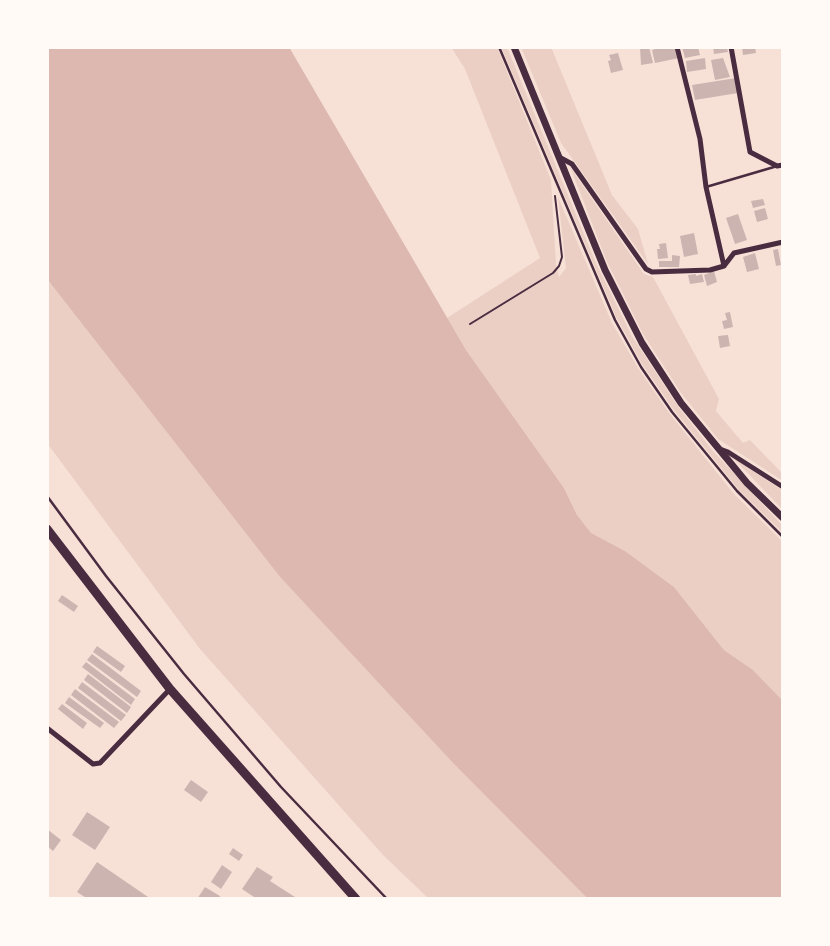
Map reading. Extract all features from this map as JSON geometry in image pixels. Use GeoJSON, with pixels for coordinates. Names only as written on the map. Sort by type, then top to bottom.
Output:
{"type":"FeatureCollection","features":[{"type":"Feature","properties":{"kind":"highway"},"geometry":{"type":"LineString","coordinates":[[47,530],[170,690],[356,899]]}},
{"type":"Feature","properties":{"kind":"main road"},"geometry":{"type":"LineString","coordinates":[[514,47],[605,270],[642,343],[681,403],[718,448],[783,518]]}},
{"type":"Feature","properties":{"kind":"street"},"geometry":{"type":"LineString","coordinates":[[677,47],[699,139],[706,187],[724,266]]}},
{"type":"Feature","properties":{"kind":"street"},"geometry":{"type":"LineString","coordinates":[[731,47],[750,152],[780,165]]}},
{"type":"Feature","properties":{"kind":"street"},"geometry":{"type":"LineString","coordinates":[[559,157],[572,164],[646,269],[660,273],[710,270],[724,266],[734,253],[783,242]]}},
{"type":"Feature","properties":{"kind":"street"},"geometry":{"type":"LineString","coordinates":[[718,448],[783,487]]}},
{"type":"Feature","properties":{"kind":"street"},"geometry":{"type":"LineString","coordinates":[[47,728],[93,764],[100,764],[170,690]]}},
{"type":"Feature","properties":{"kind":"lane"},"geometry":{"type":"LineString","coordinates":[[499,47],[615,320],[641,367],[672,412],[737,491],[783,537]]}},
{"type":"Feature","properties":{"kind":"lane"},"geometry":{"type":"LineString","coordinates":[[706,187],[780,165]]}},
{"type":"Feature","properties":{"kind":"lane"},"geometry":{"type":"LineString","coordinates":[[47,496],[184,674],[281,788],[387,899]]}},
{"type":"Feature","properties":{"kind":"path"},"geometry":{"type":"LineString","coordinates":[[470,324],[553,273],[559,266],[562,257],[555,200],[556,185]]}},
{"type":"Feature","properties":{"kind":"shaded area"},"geometry":{"type":"Polygon","coordinates":[[[47,47],[289,47],[466,350],[564,488],[577,515],[591,533],[625,551],[674,587],[724,650],[753,670],[783,701],[783,899],[588,899],[453,763],[280,577],[47,279],[47,47]]]}},
{"type":"Feature","properties":{"kind":"shaded area"},"geometry":{"type":"Polygon","coordinates":[[[451,47],[497,47],[551,180],[559,277],[566,268],[558,197],[612,323],[638,368],[670,414],[734,494],[783,542],[783,701],[753,670],[724,650],[674,587],[625,551],[590,533],[577,515],[564,488],[466,350],[447,318],[540,258],[465,69],[451,47]]]}},
{"type":"Feature","properties":{"kind":"shaded area"},"geometry":{"type":"Polygon","coordinates":[[[501,47],[507,47],[596,263],[632,336],[677,405],[713,451],[783,526],[783,533],[738,489],[673,409],[642,364],[616,317],[501,47]]]}},
{"type":"Feature","properties":{"kind":"shaded area"},"geometry":{"type":"Polygon","coordinates":[[[521,47],[551,47],[612,195],[638,229],[648,264],[561,143],[521,47]]]}},
{"type":"Feature","properties":{"kind":"shaded area"},"geometry":{"type":"Polygon","coordinates":[[[570,167],[644,274],[653,277],[719,399],[716,411],[743,443],[750,440],[783,474],[783,481],[718,439],[681,393],[643,334],[607,262],[570,167]]]}},
{"type":"Feature","properties":{"kind":"shaded area"},"geometry":{"type":"Polygon","coordinates":[[[47,279],[280,577],[453,763],[588,899],[429,899],[383,855],[200,649],[47,443],[47,279]]]}},
{"type":"Feature","properties":{"kind":"shaded area"},"geometry":{"type":"Polygon","coordinates":[[[733,458],[783,491],[783,510],[733,458]]]}},
{"type":"Feature","properties":{"kind":"building"},"geometry":{"type":"Polygon","coordinates":[[[640,47],[649,47],[653,63],[641,65],[640,47]]]}},
{"type":"Feature","properties":{"kind":"building"},"geometry":{"type":"Polygon","coordinates":[[[677,47],[679,58],[655,63],[652,50],[677,47]]]}},
{"type":"Feature","properties":{"kind":"building"},"geometry":{"type":"Polygon","coordinates":[[[682,47],[698,47],[700,55],[685,58],[682,47]]]}},
{"type":"Feature","properties":{"kind":"building"},"geometry":{"type":"Polygon","coordinates":[[[713,47],[727,47],[728,52],[714,54],[713,47]]]}},
{"type":"Feature","properties":{"kind":"building"},"geometry":{"type":"Polygon","coordinates":[[[742,47],[755,47],[756,53],[743,55],[742,47]]]}},
{"type":"Feature","properties":{"kind":"building"},"geometry":{"type":"Polygon","coordinates":[[[618,53],[623,70],[611,73],[609,55],[618,53]]]}},
{"type":"Feature","properties":{"kind":"building"},"geometry":{"type":"Polygon","coordinates":[[[705,58],[706,69],[687,72],[686,61],[705,58]]]}},
{"type":"Feature","properties":{"kind":"building"},"geometry":{"type":"Polygon","coordinates":[[[723,58],[730,77],[715,80],[711,60],[723,58]]]}},
{"type":"Feature","properties":{"kind":"building"},"geometry":{"type":"Polygon","coordinates":[[[736,78],[738,93],[695,100],[692,85],[736,78]]]}},
{"type":"Feature","properties":{"kind":"building"},"geometry":{"type":"Polygon","coordinates":[[[763,199],[765,205],[753,208],[751,201],[763,199]]]}},
{"type":"Feature","properties":{"kind":"building"},"geometry":{"type":"Polygon","coordinates":[[[765,208],[768,219],[757,222],[754,211],[765,208]]]}},
{"type":"Feature","properties":{"kind":"building"},"geometry":{"type":"Polygon","coordinates":[[[738,214],[747,240],[735,244],[726,218],[738,214]]]}},
{"type":"Feature","properties":{"kind":"building"},"geometry":{"type":"Polygon","coordinates":[[[694,233],[698,254],[684,257],[680,236],[694,233]]]}},
{"type":"Feature","properties":{"kind":"building"},"geometry":{"type":"Polygon","coordinates":[[[666,243],[668,258],[658,259],[659,244],[666,243]]]}},
{"type":"Feature","properties":{"kind":"building"},"geometry":{"type":"Polygon","coordinates":[[[778,249],[781,265],[776,266],[773,250],[778,249]]]}},
{"type":"Feature","properties":{"kind":"building"},"geometry":{"type":"Polygon","coordinates":[[[755,253],[759,269],[747,272],[743,257],[755,253]]]}},
{"type":"Feature","properties":{"kind":"building"},"geometry":{"type":"Polygon","coordinates":[[[672,255],[680,256],[679,267],[659,267],[659,261],[672,261],[672,255]]]}},
{"type":"Feature","properties":{"kind":"building"},"geometry":{"type":"Polygon","coordinates":[[[714,271],[717,282],[707,286],[704,275],[714,271]]]}},
{"type":"Feature","properties":{"kind":"building"},"geometry":{"type":"Polygon","coordinates":[[[702,274],[704,282],[690,284],[688,275],[702,274]]]}},
{"type":"Feature","properties":{"kind":"building"},"geometry":{"type":"Polygon","coordinates":[[[730,312],[733,327],[724,329],[722,321],[727,320],[725,313],[730,312]]]}},
{"type":"Feature","properties":{"kind":"building"},"geometry":{"type":"Polygon","coordinates":[[[728,335],[730,346],[720,348],[718,336],[728,335]]]}},
{"type":"Feature","properties":{"kind":"building"},"geometry":{"type":"Polygon","coordinates":[[[62,595],[78,606],[74,612],[58,601],[62,595]]]}},
{"type":"Feature","properties":{"kind":"building"},"geometry":{"type":"Polygon","coordinates":[[[97,646],[125,666],[121,672],[93,652],[97,646]]]}},
{"type":"Feature","properties":{"kind":"building"},"geometry":{"type":"Polygon","coordinates":[[[92,654],[141,691],[137,697],[87,660],[92,654]]]}},
{"type":"Feature","properties":{"kind":"building"},"geometry":{"type":"Polygon","coordinates":[[[86,662],[135,699],[131,705],[82,667],[86,662]]]}},
{"type":"Feature","properties":{"kind":"building"},"geometry":{"type":"Polygon","coordinates":[[[88,674],[131,707],[127,713],[84,680],[88,674]]]}},
{"type":"Feature","properties":{"kind":"building"},"geometry":{"type":"Polygon","coordinates":[[[82,682],[126,715],[121,721],[78,688],[82,682]]]}},
{"type":"Feature","properties":{"kind":"building"},"geometry":{"type":"Polygon","coordinates":[[[75,689],[119,722],[114,728],[71,695],[75,689]]]}},
{"type":"Feature","properties":{"kind":"building"},"geometry":{"type":"Polygon","coordinates":[[[69,697],[104,723],[100,728],[65,703],[69,697]]]}},
{"type":"Feature","properties":{"kind":"building"},"geometry":{"type":"Polygon","coordinates":[[[62,704],[87,723],[83,729],[58,709],[62,704]]]}},
{"type":"Feature","properties":{"kind":"building"},"geometry":{"type":"Polygon","coordinates":[[[191,780],[208,792],[201,802],[184,790],[191,780]]]}},
{"type":"Feature","properties":{"kind":"building"},"geometry":{"type":"Polygon","coordinates":[[[87,812],[110,827],[95,850],[72,835],[87,812]]]}},
{"type":"Feature","properties":{"kind":"building"},"geometry":{"type":"Polygon","coordinates":[[[47,829],[61,840],[53,851],[47,846],[47,829]]]}},
{"type":"Feature","properties":{"kind":"building"},"geometry":{"type":"Polygon","coordinates":[[[233,848],[243,855],[239,861],[229,854],[233,848]]]}},
{"type":"Feature","properties":{"kind":"building"},"geometry":{"type":"Polygon","coordinates":[[[97,862],[151,899],[88,899],[77,892],[97,862]]]}},
{"type":"Feature","properties":{"kind":"building"},"geometry":{"type":"Polygon","coordinates":[[[222,865],[232,872],[221,889],[211,882],[222,865]]]}},
{"type":"Feature","properties":{"kind":"building"},"geometry":{"type":"Polygon","coordinates":[[[257,867],[273,877],[270,881],[298,899],[257,899],[242,889],[257,867]]]}},
{"type":"Feature","properties":{"kind":"building"},"geometry":{"type":"Polygon","coordinates":[[[205,887],[220,896],[219,899],[197,899],[205,887]]]}}]}
